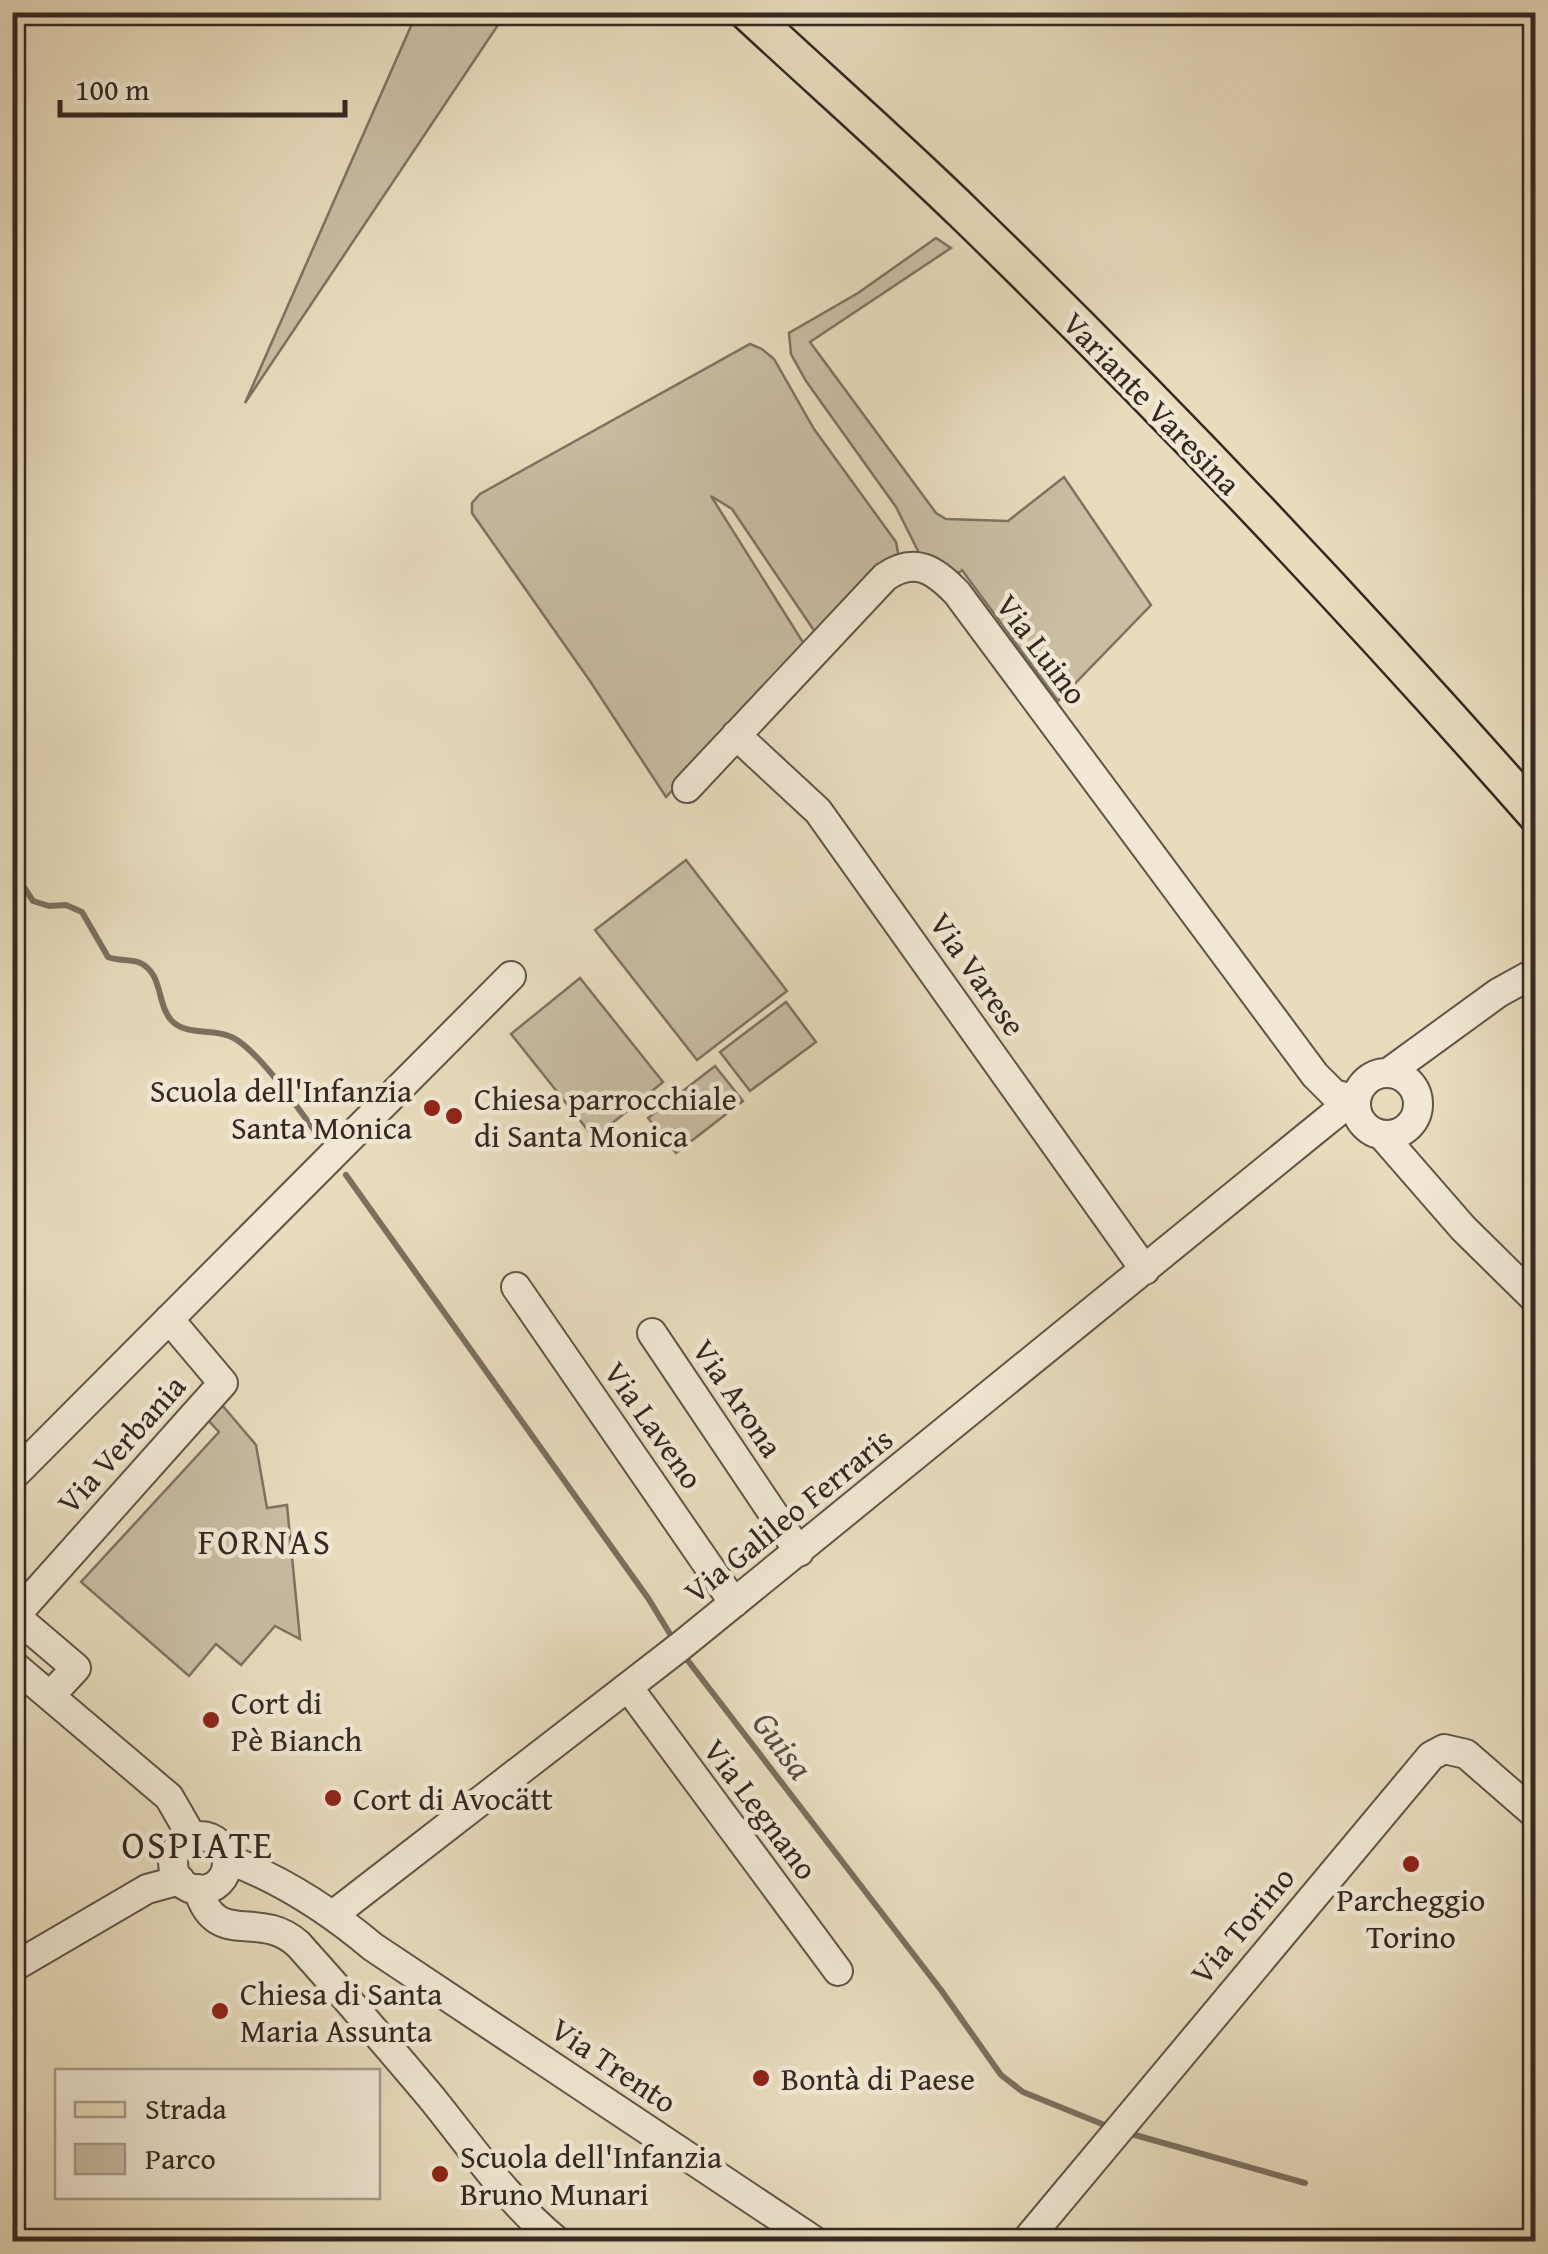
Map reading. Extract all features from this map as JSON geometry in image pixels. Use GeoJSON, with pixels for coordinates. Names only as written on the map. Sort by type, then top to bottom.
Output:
{"type":"FeatureCollection","features":[{"type":"Feature","properties":{"kind":"main road","name":"Variante Varesina"},"geometry":{"type":"LineString","coordinates":[[747,12],[962,211],[1189,438],[1426,690],[1536,816]]}},
{"type":"Feature","properties":{"kind":"street","name":"Via Luino"},"geometry":{"type":"LineString","coordinates":[[687,788],[886,577],[903,567],[928,568],[957,593],[1166,873],[1214,944],[1294,1046],[1368,1103]]}},
{"type":"Feature","properties":{"kind":"street","name":"Via Varese"},"geometry":{"type":"LineString","coordinates":[[736,735],[818,811],[1145,1270]]}},
{"type":"Feature","properties":{"kind":"street","name":"Via Galileo Ferraris"},"geometry":{"type":"LineString","coordinates":[[333,1915],[678,1649],[1278,1160],[1326,1134],[1368,1103],[1468,1016],[1498,993],[1536,972]]}},
{"type":"Feature","properties":{"kind":"street"},"geometry":{"type":"LineString","coordinates":[[12,1477],[511,976]]}},
{"type":"Feature","properties":{"kind":"street","name":"Via Galileo Ferraris"},"geometry":{"type":"LineString","coordinates":[[1415,1109],[1424,1074],[1468,1016]]}},
{"type":"Feature","properties":{"kind":"street"},"geometry":{"type":"LineString","coordinates":[[1368,1103],[1406,1080],[1415,1109],[1414,1149],[1433,1191]]}},
{"type":"Feature","properties":{"kind":"street"},"geometry":{"type":"LineString","coordinates":[[1368,1103],[1396,1134],[1415,1109]]}},
{"type":"Feature","properties":{"kind":"street"},"geometry":{"type":"LineString","coordinates":[[1368,1103],[1463,1228],[1536,1300]]}},
{"type":"Feature","properties":{"kind":"street","name":"Via Laveno"},"geometry":{"type":"LineString","coordinates":[[516,1287],[734,1603]]}},
{"type":"Feature","properties":{"kind":"street","name":"Via Verbania"},"geometry":{"type":"LineString","coordinates":[[50,1696],[76,1668],[15,1616],[222,1382],[169,1319]]}},
{"type":"Feature","properties":{"kind":"street","name":"Via Arona"},"geometry":{"type":"LineString","coordinates":[[652,1334],[799,1552]]}},
{"type":"Feature","properties":{"kind":"street"},"geometry":{"type":"LineString","coordinates":[[12,1664],[50,1696],[166,1815],[196,1864],[206,1912],[218,1922],[277,1929],[288,1934],[467,2145],[535,2222],[558,2242]]}},
{"type":"Feature","properties":{"kind":"street","name":"Via Legnano"},"geometry":{"type":"LineString","coordinates":[[628,1688],[838,1971]]}},
{"type":"Feature","properties":{"kind":"street","name":"Via Torino"},"geometry":{"type":"LineString","coordinates":[[1026,2242],[1259,1959],[1437,1752],[1452,1749],[1466,1754],[1536,1815]]}},
{"type":"Feature","properties":{"kind":"street"},"geometry":{"type":"LineString","coordinates":[[196,1864],[257,1888],[373,1946]]}},
{"type":"Feature","properties":{"kind":"street"},"geometry":{"type":"LineString","coordinates":[[12,1968],[147,1888],[196,1864],[262,1872],[333,1915],[373,1946]]}},
{"type":"Feature","properties":{"kind":"street","name":"Via Trento"},"geometry":{"type":"LineString","coordinates":[[373,1946],[816,2242]]}},
{"type":"Feature","properties":{"kind":"green space"},"geometry":{"type":"Polygon","coordinates":[[[397,13],[506,13],[245,403],[411,26],[397,13]]]}},
{"type":"Feature","properties":{"kind":"green space"},"geometry":{"type":"Polygon","coordinates":[[[936,238],[951,248],[810,342],[936,513],[946,519],[1008,521],[1064,477],[1151,605],[1058,701],[962,570],[952,579],[922,559],[896,507],[791,354],[789,333],[858,293],[936,238]]]}},
{"type":"Feature","properties":{"kind":"green space"},"geometry":{"type":"Polygon","coordinates":[[[750,344],[774,359],[814,429],[896,542],[899,558],[817,635],[732,509],[711,496],[806,647],[666,797],[472,513],[472,503],[480,494],[750,344]]]}},
{"type":"Feature","properties":{"kind":"green space"},"geometry":{"type":"Polygon","coordinates":[[[686,860],[787,991],[697,1060],[595,930],[686,860]]]}},
{"type":"Feature","properties":{"kind":"green space"},"geometry":{"type":"Polygon","coordinates":[[[580,978],[663,1082],[594,1138],[511,1034],[580,978]]]}},
{"type":"Feature","properties":{"kind":"green space"},"geometry":{"type":"Polygon","coordinates":[[[786,1002],[816,1042],[750,1091],[720,1052],[786,1002]]]}},
{"type":"Feature","properties":{"kind":"green space"},"geometry":{"type":"Polygon","coordinates":[[[715,1066],[743,1101],[676,1153],[648,1118],[715,1066]]]}},
{"type":"Feature","properties":{"kind":"green space"},"geometry":{"type":"Polygon","coordinates":[[[222,1405],[256,1445],[267,1508],[287,1505],[300,1639],[275,1626],[241,1665],[216,1644],[189,1676],[81,1582],[219,1432],[206,1418],[222,1405]]]}},
{"type":"Feature","properties":{"kind":"waterway","name":"Guisa"},"geometry":{"type":"LineString","coordinates":[[12,859],[33,901],[49,906],[66,905],[82,912],[108,957],[138,962],[152,973],[167,1014],[178,1026],[229,1036],[249,1049],[327,1147]]}},
{"type":"Feature","properties":{"kind":"waterway","name":"Guisa"},"geometry":{"type":"LineString","coordinates":[[346,1175],[648,1598],[675,1642]]}},
{"type":"Feature","properties":{"kind":"waterway","name":"Guisa"},"geometry":{"type":"LineString","coordinates":[[682,1653],[941,1990],[1001,2075],[1023,2092],[1112,2128]]}},
{"type":"Feature","properties":{"kind":"waterway","name":"Guisa"},"geometry":{"type":"LineString","coordinates":[[1128,2133],[1305,2183]]}},
{"type":"Feature","properties":{"kind":"place","name":"Scuola dell'Infanzia Santa Monica"},"geometry":{"type":"Point","coordinates":[432,1108]}},
{"type":"Feature","properties":{"kind":"place","name":"Chiesa parrocchiale di Santa Monica"},"geometry":{"type":"Point","coordinates":[454,1116]}},
{"type":"Feature","properties":{"kind":"place","name":"Cort di Pè Bianch"},"geometry":{"type":"Point","coordinates":[211,1720]}},
{"type":"Feature","properties":{"kind":"place","name":"Cort di Avocätt"},"geometry":{"type":"Point","coordinates":[333,1798]}},
{"type":"Feature","properties":{"kind":"place","name":"Parcheggio Torino"},"geometry":{"type":"Point","coordinates":[1411,1864]}},
{"type":"Feature","properties":{"kind":"place","name":"Chiesa di Santa Maria Assunta"},"geometry":{"type":"Point","coordinates":[220,2011]}},
{"type":"Feature","properties":{"kind":"place","name":"Bontà di Paese"},"geometry":{"type":"Point","coordinates":[761,2078]}},
{"type":"Feature","properties":{"kind":"place","name":"Scuola dell'Infanzia Bruno Munari"},"geometry":{"type":"Point","coordinates":[440,2174]}},
{"type":"Feature","properties":{"kind":"district","name":"FORNAS"},"geometry":{"type":"Point","coordinates":[265,1541]}},
{"type":"Feature","properties":{"kind":"district","name":"OSPIATE"},"geometry":{"type":"Point","coordinates":[198,1844]}}]}
